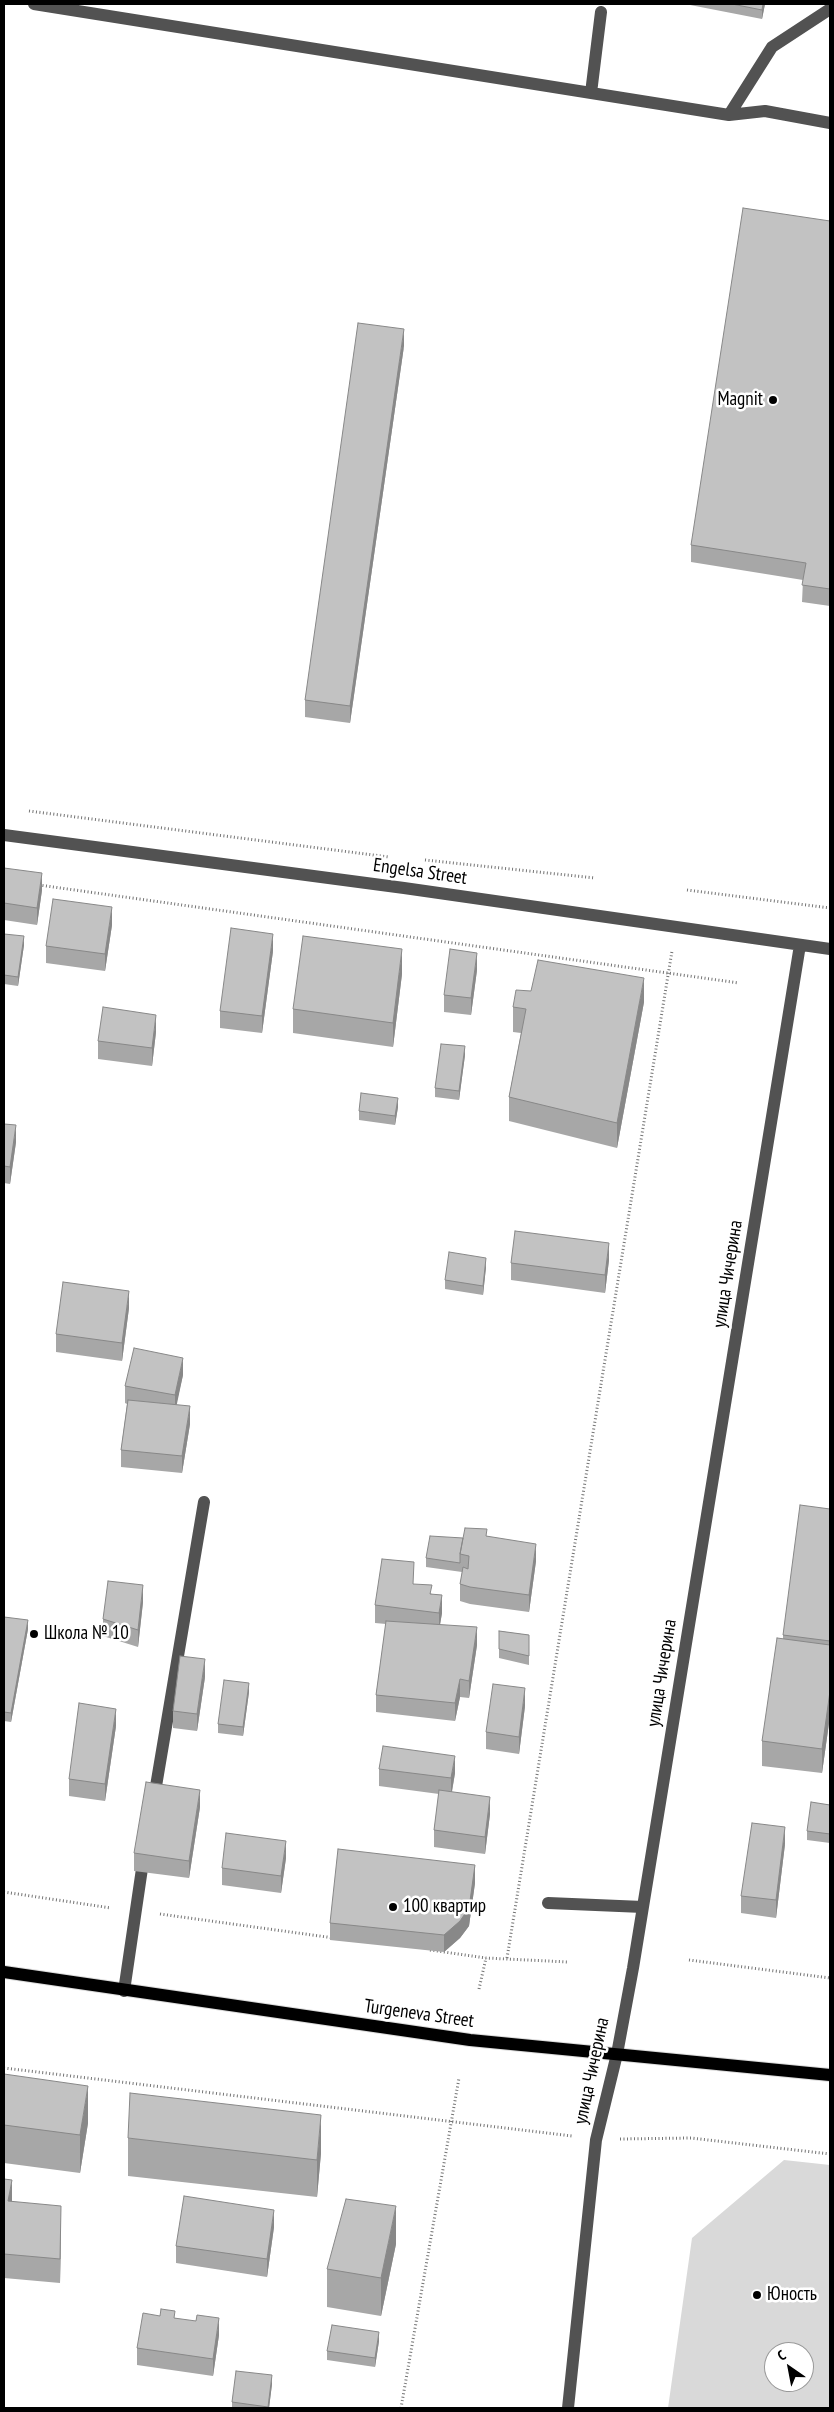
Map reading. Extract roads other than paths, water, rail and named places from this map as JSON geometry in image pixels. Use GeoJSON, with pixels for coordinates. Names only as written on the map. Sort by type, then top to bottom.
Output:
{"type":"FeatureCollection","features":[{"type":"Feature","properties":{"kind":"main road","name":"Turgeneva Street"},"geometry":{"type":"LineString","coordinates":[[4,1972],[470,2040],[830,2075]]}},
{"type":"Feature","properties":{"kind":"street"},"geometry":{"type":"LineString","coordinates":[[34,4],[728,115],[765,111],[830,123]]}},
{"type":"Feature","properties":{"kind":"street"},"geometry":{"type":"LineString","coordinates":[[728,115],[772,47],[830,9]]}},
{"type":"Feature","properties":{"kind":"street"},"geometry":{"type":"LineString","coordinates":[[591,93],[601,12]]}},
{"type":"Feature","properties":{"kind":"street","name":"Engelsa Street"},"geometry":{"type":"LineString","coordinates":[[4,835],[404,888],[830,949]]}},
{"type":"Feature","properties":{"kind":"street","name":"улица Чичерина"},"geometry":{"type":"LineString","coordinates":[[568,2408],[596,2140],[617,2054],[643,1907],[800,945]]}},
{"type":"Feature","properties":{"kind":"street"},"geometry":{"type":"LineString","coordinates":[[151,1814],[204,1502]]}},
{"type":"Feature","properties":{"kind":"street"},"geometry":{"type":"LineString","coordinates":[[124,1991],[146,1843]]}},
{"type":"Feature","properties":{"kind":"street"},"geometry":{"type":"LineString","coordinates":[[548,1902],[643,1907]]}},
{"type":"Feature","properties":{"kind":"place","name":"Magnit"},"geometry":{"type":"Point","coordinates":[773,400]}},
{"type":"Feature","properties":{"kind":"place","name":"Школа № 10"},"geometry":{"type":"Point","coordinates":[34,1634]}},
{"type":"Feature","properties":{"kind":"place","name":"100 квартир"},"geometry":{"type":"Point","coordinates":[393,1907]}},
{"type":"Feature","properties":{"kind":"place","name":"Юность"},"geometry":{"type":"Point","coordinates":[757,2295]}}]}
